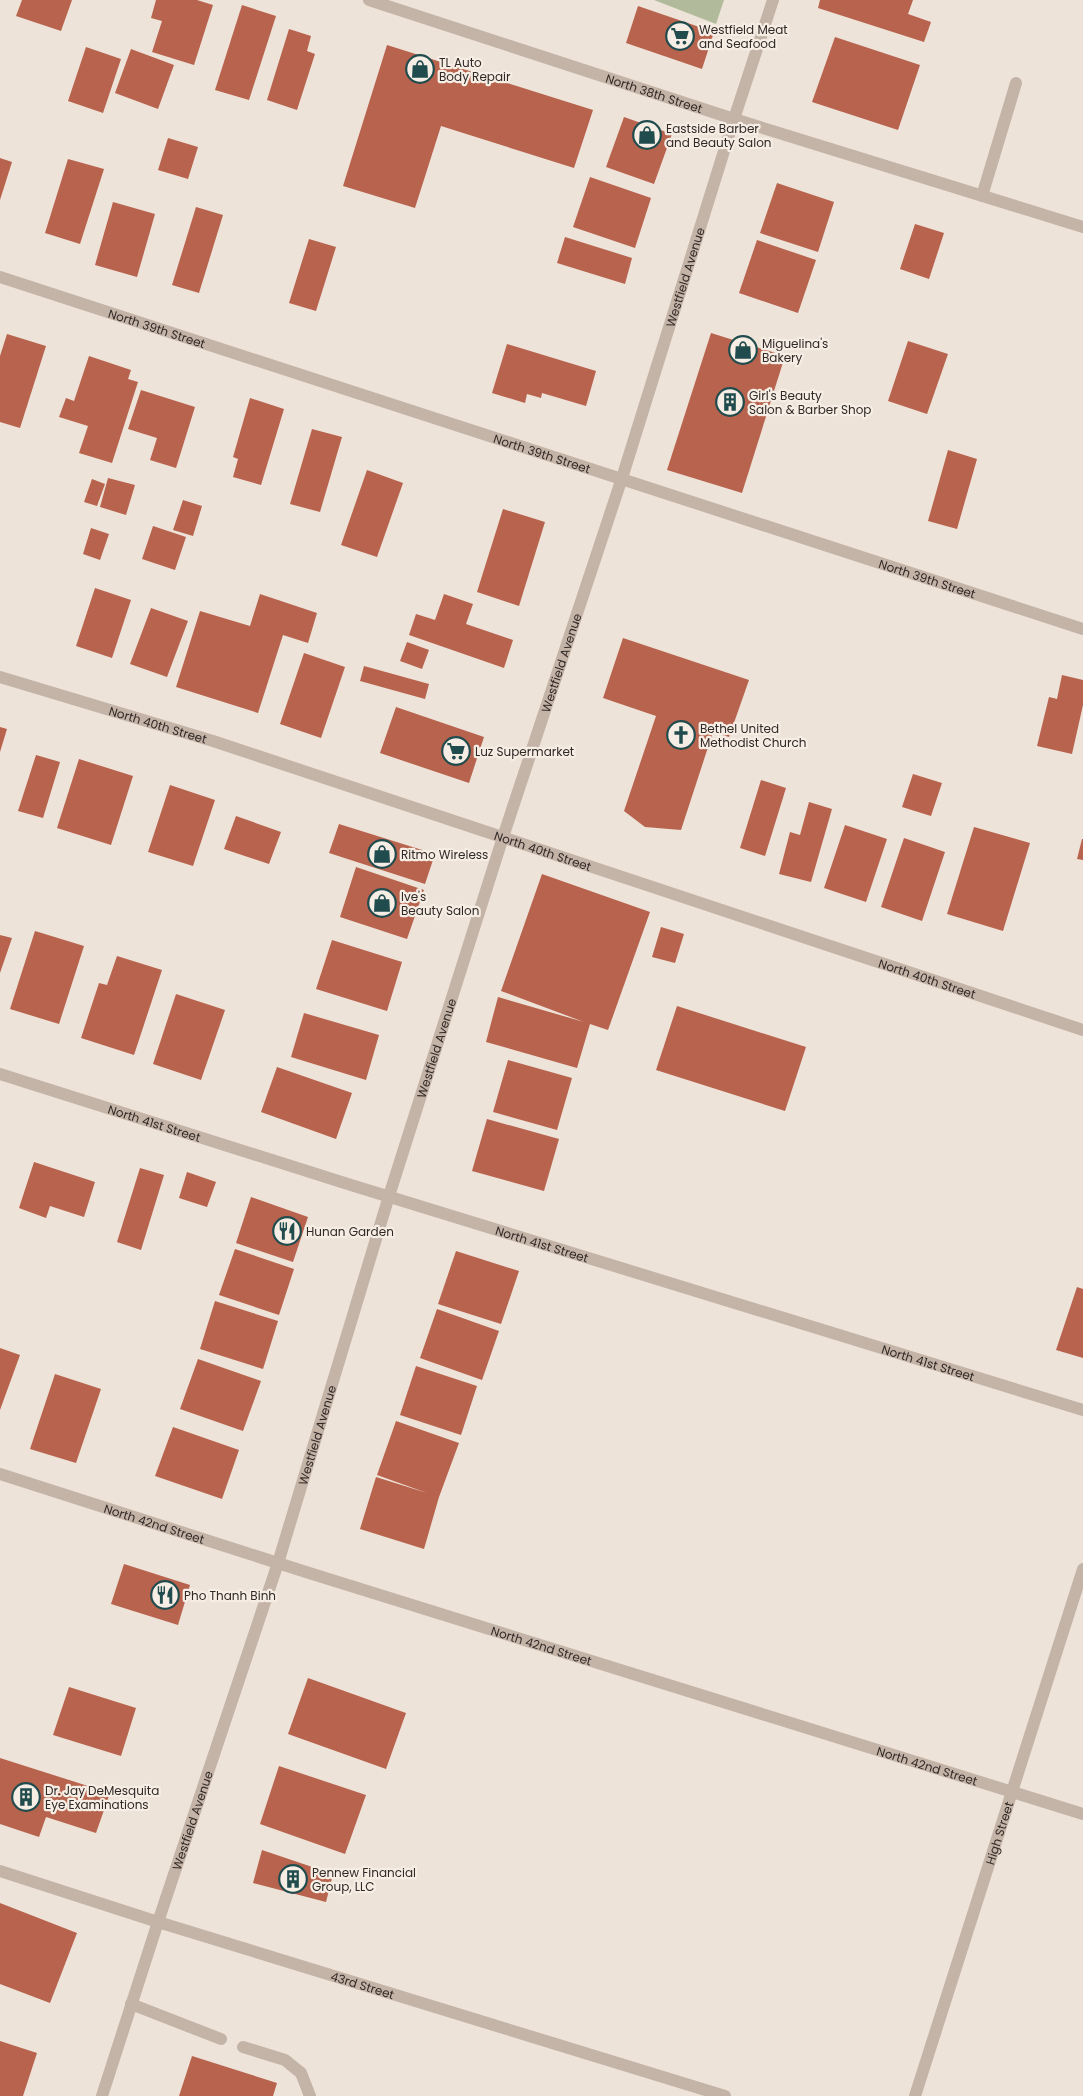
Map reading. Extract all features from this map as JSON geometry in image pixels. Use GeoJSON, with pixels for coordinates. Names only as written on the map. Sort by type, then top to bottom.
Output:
{"type":"FeatureCollection","features":[{"type":"Feature","properties":{"kind":"street","name":"North 38th Street"},"geometry":{"type":"LineString","coordinates":[[369,0],[734,119],[1083,227]]}},
{"type":"Feature","properties":{"kind":"street","name":"Westfield Avenue"},"geometry":{"type":"LineString","coordinates":[[102,2096],[278,1563],[389,1196],[503,837],[622,478],[773,0]]}},
{"type":"Feature","properties":{"kind":"street"},"geometry":{"type":"LineString","coordinates":[[982,196],[1016,83]]}},
{"type":"Feature","properties":{"kind":"street","name":"North 39th Street"},"geometry":{"type":"LineString","coordinates":[[0,277],[1083,629]]}},
{"type":"Feature","properties":{"kind":"street","name":"North 40th Street"},"geometry":{"type":"LineString","coordinates":[[0,677],[213,741],[1083,1030]]}},
{"type":"Feature","properties":{"kind":"street","name":"North 41st Street"},"geometry":{"type":"LineString","coordinates":[[0,1074],[1083,1410]]}},
{"type":"Feature","properties":{"kind":"street","name":"North 42nd Street"},"geometry":{"type":"LineString","coordinates":[[0,1474],[278,1563],[1083,1814]]}},
{"type":"Feature","properties":{"kind":"street","name":"High Street"},"geometry":{"type":"LineString","coordinates":[[915,2096],[1083,1569]]}},
{"type":"Feature","properties":{"kind":"street","name":"43rd Street"},"geometry":{"type":"LineString","coordinates":[[0,1871],[158,1922],[725,2096]]}},
{"type":"Feature","properties":{"kind":"street"},"geometry":{"type":"LineString","coordinates":[[132,2004],[221,2039]]}},
{"type":"Feature","properties":{"kind":"street"},"geometry":{"type":"LineString","coordinates":[[243,2047],[285,2060],[301,2073],[310,2096]]}},
{"type":"Feature","properties":{"kind":"green space"},"geometry":{"type":"Polygon","coordinates":[[[654,0],[724,0],[716,24],[654,0]]]}},
{"type":"Feature","properties":{"kind":"building"},"geometry":{"type":"Polygon","coordinates":[[[22,0],[72,0],[61,31],[16,16],[22,0]]]}},
{"type":"Feature","properties":{"kind":"building"},"geometry":{"type":"Polygon","coordinates":[[[156,0],[197,0],[213,5],[194,65],[152,52],[162,21],[151,18],[156,0]]]}},
{"type":"Feature","properties":{"kind":"building"},"geometry":{"type":"Polygon","coordinates":[[[820,0],[913,0],[908,14],[931,22],[924,42],[818,8],[820,0]]]}},
{"type":"Feature","properties":{"kind":"building"},"geometry":{"type":"Polygon","coordinates":[[[242,5],[276,16],[249,100],[215,90],[242,5]]]}},
{"type":"Feature","properties":{"kind":"building"},"geometry":{"type":"Polygon","coordinates":[[[638,6],[714,32],[702,69],[626,43],[638,6]]]}},
{"type":"Feature","properties":{"kind":"building"},"geometry":{"type":"Polygon","coordinates":[[[289,29],[311,36],[307,51],[315,54],[297,110],[267,100],[289,29]]]}},
{"type":"Feature","properties":{"kind":"building"},"geometry":{"type":"Polygon","coordinates":[[[835,37],[920,65],[898,130],[812,102],[835,37]]]}},
{"type":"Feature","properties":{"kind":"building"},"geometry":{"type":"Polygon","coordinates":[[[387,45],[593,110],[574,168],[441,126],[415,208],[343,186],[387,45]]]}},
{"type":"Feature","properties":{"kind":"building"},"geometry":{"type":"Polygon","coordinates":[[[86,47],[121,59],[103,113],[68,101],[86,47]]]}},
{"type":"Feature","properties":{"kind":"building"},"geometry":{"type":"Polygon","coordinates":[[[131,49],[174,65],[158,109],[115,93],[131,49]]]}},
{"type":"Feature","properties":{"kind":"building"},"geometry":{"type":"Polygon","coordinates":[[[624,117],[672,134],[654,184],[606,167],[624,117]]]}},
{"type":"Feature","properties":{"kind":"building"},"geometry":{"type":"Polygon","coordinates":[[[168,138],[198,147],[188,179],[158,170],[168,138]]]}},
{"type":"Feature","properties":{"kind":"building"},"geometry":{"type":"Polygon","coordinates":[[[0,158],[12,162],[0,200],[0,158]]]}},
{"type":"Feature","properties":{"kind":"building"},"geometry":{"type":"Polygon","coordinates":[[[68,159],[104,169],[80,244],[45,233],[68,159]]]}},
{"type":"Feature","properties":{"kind":"building"},"geometry":{"type":"Polygon","coordinates":[[[590,177],[651,198],[635,248],[573,227],[590,177]]]}},
{"type":"Feature","properties":{"kind":"building"},"geometry":{"type":"Polygon","coordinates":[[[777,183],[834,202],[818,252],[760,233],[777,183]]]}},
{"type":"Feature","properties":{"kind":"building"},"geometry":{"type":"Polygon","coordinates":[[[113,202],[155,214],[137,277],[95,265],[113,202]]]}},
{"type":"Feature","properties":{"kind":"building"},"geometry":{"type":"Polygon","coordinates":[[[196,207],[223,215],[199,293],[172,285],[196,207]]]}},
{"type":"Feature","properties":{"kind":"building"},"geometry":{"type":"Polygon","coordinates":[[[915,224],[944,233],[929,279],[900,269],[915,224]]]}},
{"type":"Feature","properties":{"kind":"building"},"geometry":{"type":"Polygon","coordinates":[[[565,237],[632,258],[625,284],[557,263],[565,237]]]}},
{"type":"Feature","properties":{"kind":"building"},"geometry":{"type":"Polygon","coordinates":[[[309,239],[336,247],[316,311],[289,303],[309,239]]]}},
{"type":"Feature","properties":{"kind":"building"},"geometry":{"type":"Polygon","coordinates":[[[757,240],[816,260],[798,313],[739,293],[757,240]]]}},
{"type":"Feature","properties":{"kind":"building"},"geometry":{"type":"Polygon","coordinates":[[[711,333],[785,356],[742,493],[667,470],[711,333]]]}},
{"type":"Feature","properties":{"kind":"building"},"geometry":{"type":"Polygon","coordinates":[[[7,334],[46,346],[20,428],[0,422],[0,356],[7,334]]]}},
{"type":"Feature","properties":{"kind":"building"},"geometry":{"type":"Polygon","coordinates":[[[908,341],[948,354],[927,414],[888,401],[908,341]]]}},
{"type":"Feature","properties":{"kind":"building"},"geometry":{"type":"Polygon","coordinates":[[[507,344],[596,371],[586,406],[542,393],[541,398],[527,394],[525,403],[492,393],[507,344]]]}},
{"type":"Feature","properties":{"kind":"building"},"geometry":{"type":"Polygon","coordinates":[[[89,356],[131,370],[128,379],[138,382],[112,463],[79,453],[88,426],[59,417],[66,398],[74,401],[89,356]]]}},
{"type":"Feature","properties":{"kind":"building"},"geometry":{"type":"Polygon","coordinates":[[[141,390],[195,407],[176,468],[150,460],[157,438],[128,429],[141,390]]]}},
{"type":"Feature","properties":{"kind":"building"},"geometry":{"type":"Polygon","coordinates":[[[250,398],[284,409],[261,485],[233,477],[238,459],[233,457],[250,398]]]}},
{"type":"Feature","properties":{"kind":"building"},"geometry":{"type":"Polygon","coordinates":[[[312,429],[342,437],[320,512],[290,504],[312,429]]]}},
{"type":"Feature","properties":{"kind":"building"},"geometry":{"type":"Polygon","coordinates":[[[948,450],[977,459],[957,529],[928,521],[948,450]]]}},
{"type":"Feature","properties":{"kind":"building"},"geometry":{"type":"Polygon","coordinates":[[[367,470],[403,483],[377,557],[341,545],[367,470]]]}},
{"type":"Feature","properties":{"kind":"building"},"geometry":{"type":"Polygon","coordinates":[[[108,478],[135,485],[126,515],[100,507],[108,478]]]}},
{"type":"Feature","properties":{"kind":"building"},"geometry":{"type":"Polygon","coordinates":[[[92,479],[105,484],[97,506],[84,502],[92,479]]]}},
{"type":"Feature","properties":{"kind":"building"},"geometry":{"type":"Polygon","coordinates":[[[183,500],[202,506],[193,536],[173,530],[183,500]]]}},
{"type":"Feature","properties":{"kind":"building"},"geometry":{"type":"Polygon","coordinates":[[[503,509],[545,522],[519,606],[477,592],[503,509]]]}},
{"type":"Feature","properties":{"kind":"building"},"geometry":{"type":"Polygon","coordinates":[[[153,526],[186,537],[175,570],[142,559],[153,526]]]}},
{"type":"Feature","properties":{"kind":"building"},"geometry":{"type":"Polygon","coordinates":[[[91,528],[109,534],[100,560],[83,554],[91,528]]]}},
{"type":"Feature","properties":{"kind":"building"},"geometry":{"type":"Polygon","coordinates":[[[95,588],[131,600],[112,658],[76,646],[95,588]]]}},
{"type":"Feature","properties":{"kind":"building"},"geometry":{"type":"Polygon","coordinates":[[[260,594],[317,613],[308,643],[283,635],[258,713],[176,687],[200,611],[250,626],[260,594]]]}},
{"type":"Feature","properties":{"kind":"building"},"geometry":{"type":"Polygon","coordinates":[[[444,594],[473,604],[466,624],[513,640],[504,668],[409,635],[416,614],[435,620],[444,594]]]}},
{"type":"Feature","properties":{"kind":"building"},"geometry":{"type":"Polygon","coordinates":[[[151,608],[188,621],[167,677],[130,664],[151,608]]]}},
{"type":"Feature","properties":{"kind":"building","name":"Bethel United Methodist Church"},"geometry":{"type":"Polygon","coordinates":[[[623,638],[749,680],[729,737],[713,732],[681,830],[645,827],[624,811],[656,716],[603,698],[623,638]]]}},
{"type":"Feature","properties":{"kind":"building"},"geometry":{"type":"Polygon","coordinates":[[[407,642],[429,650],[422,669],[400,661],[407,642]]]}},
{"type":"Feature","properties":{"kind":"building"},"geometry":{"type":"Polygon","coordinates":[[[304,653],[345,667],[321,738],[280,724],[304,653]]]}},
{"type":"Feature","properties":{"kind":"building"},"geometry":{"type":"Polygon","coordinates":[[[364,666],[429,684],[425,699],[360,681],[364,666]]]}},
{"type":"Feature","properties":{"kind":"building"},"geometry":{"type":"Polygon","coordinates":[[[1062,675],[1083,680],[1083,705],[1072,754],[1037,746],[1049,697],[1057,699],[1062,675]]]}},
{"type":"Feature","properties":{"kind":"building"},"geometry":{"type":"Polygon","coordinates":[[[396,707],[484,737],[469,783],[380,753],[396,707]]]}},
{"type":"Feature","properties":{"kind":"building"},"geometry":{"type":"Polygon","coordinates":[[[0,727],[7,729],[0,752],[0,727]]]}},
{"type":"Feature","properties":{"kind":"building"},"geometry":{"type":"Polygon","coordinates":[[[36,755],[60,762],[43,818],[18,811],[36,755]]]}},
{"type":"Feature","properties":{"kind":"building"},"geometry":{"type":"Polygon","coordinates":[[[79,759],[133,776],[111,845],[57,828],[79,759]]]}},
{"type":"Feature","properties":{"kind":"building"},"geometry":{"type":"Polygon","coordinates":[[[913,774],[942,783],[931,816],[902,807],[913,774]]]}},
{"type":"Feature","properties":{"kind":"building"},"geometry":{"type":"Polygon","coordinates":[[[761,780],[786,788],[765,856],[740,848],[761,780]]]}},
{"type":"Feature","properties":{"kind":"building"},"geometry":{"type":"Polygon","coordinates":[[[170,785],[215,800],[193,866],[148,852],[170,785]]]}},
{"type":"Feature","properties":{"kind":"building"},"geometry":{"type":"Polygon","coordinates":[[[809,802],[832,809],[811,882],[779,874],[790,832],[800,835],[809,802]]]}},
{"type":"Feature","properties":{"kind":"building"},"geometry":{"type":"Polygon","coordinates":[[[236,816],[281,832],[269,864],[224,849],[236,816]]]}},
{"type":"Feature","properties":{"kind":"building","name":"Ritmo Wireless"},"geometry":{"type":"Polygon","coordinates":[[[339,824],[435,854],[425,884],[329,853],[339,824]]]}},
{"type":"Feature","properties":{"kind":"building"},"geometry":{"type":"Polygon","coordinates":[[[845,825],[887,839],[866,902],[824,888],[845,825]]]}},
{"type":"Feature","properties":{"kind":"building"},"geometry":{"type":"Polygon","coordinates":[[[974,827],[1030,843],[1003,931],[947,914],[974,827]]]}},
{"type":"Feature","properties":{"kind":"building"},"geometry":{"type":"Polygon","coordinates":[[[904,838],[945,852],[922,921],[881,907],[904,838]]]}},
{"type":"Feature","properties":{"kind":"building"},"geometry":{"type":"Polygon","coordinates":[[[1083,839],[1083,860],[1077,859],[1083,839]]]}},
{"type":"Feature","properties":{"kind":"building","name":"Ive's Beauty Salon"},"geometry":{"type":"Polygon","coordinates":[[[356,867],[424,890],[407,939],[340,917],[356,867]]]}},
{"type":"Feature","properties":{"kind":"building"},"geometry":{"type":"Polygon","coordinates":[[[542,874],[650,912],[608,1030],[590,1024],[577,1068],[486,1042],[498,997],[584,1022],[501,991],[542,874]]]}},
{"type":"Feature","properties":{"kind":"building"},"geometry":{"type":"Polygon","coordinates":[[[661,927],[684,934],[675,963],[652,957],[661,927]]]}},
{"type":"Feature","properties":{"kind":"building"},"geometry":{"type":"Polygon","coordinates":[[[35,931],[84,946],[59,1024],[10,1009],[35,931]]]}},
{"type":"Feature","properties":{"kind":"building"},"geometry":{"type":"Polygon","coordinates":[[[0,935],[12,938],[0,973],[0,935]]]}},
{"type":"Feature","properties":{"kind":"building"},"geometry":{"type":"Polygon","coordinates":[[[332,940],[402,962],[387,1011],[316,989],[332,940]]]}},
{"type":"Feature","properties":{"kind":"building"},"geometry":{"type":"Polygon","coordinates":[[[117,956],[162,970],[134,1055],[81,1038],[99,983],[107,985],[117,956]]]}},
{"type":"Feature","properties":{"kind":"building"},"geometry":{"type":"Polygon","coordinates":[[[176,994],[225,1010],[201,1080],[153,1064],[176,994]]]}},
{"type":"Feature","properties":{"kind":"building"},"geometry":{"type":"Polygon","coordinates":[[[677,1006],[806,1047],[785,1111],[656,1070],[677,1006]]]}},
{"type":"Feature","properties":{"kind":"building"},"geometry":{"type":"Polygon","coordinates":[[[304,1013],[379,1035],[366,1080],[291,1057],[304,1013]]]}},
{"type":"Feature","properties":{"kind":"building"},"geometry":{"type":"Polygon","coordinates":[[[508,1060],[572,1078],[557,1130],[493,1112],[508,1060]]]}},
{"type":"Feature","properties":{"kind":"building"},"geometry":{"type":"Polygon","coordinates":[[[277,1067],[352,1093],[336,1139],[261,1112],[277,1067]]]}},
{"type":"Feature","properties":{"kind":"building"},"geometry":{"type":"Polygon","coordinates":[[[487,1119],[559,1139],[544,1191],[472,1171],[487,1119]]]}},
{"type":"Feature","properties":{"kind":"building"},"geometry":{"type":"Polygon","coordinates":[[[34,1162],[95,1182],[84,1217],[50,1206],[46,1218],[19,1208],[34,1162]]]}},
{"type":"Feature","properties":{"kind":"building"},"geometry":{"type":"Polygon","coordinates":[[[140,1168],[164,1175],[141,1250],[117,1242],[140,1168]]]}},
{"type":"Feature","properties":{"kind":"building"},"geometry":{"type":"Polygon","coordinates":[[[187,1172],[216,1182],[207,1207],[179,1198],[187,1172]]]}},
{"type":"Feature","properties":{"kind":"building"},"geometry":{"type":"Polygon","coordinates":[[[251,1197],[308,1217],[293,1262],[236,1243],[251,1197]]]}},
{"type":"Feature","properties":{"kind":"building"},"geometry":{"type":"Polygon","coordinates":[[[235,1249],[294,1269],[279,1315],[219,1295],[235,1249]]]}},
{"type":"Feature","properties":{"kind":"building"},"geometry":{"type":"Polygon","coordinates":[[[456,1251],[519,1271],[501,1324],[438,1304],[456,1251]]]}},
{"type":"Feature","properties":{"kind":"building"},"geometry":{"type":"Polygon","coordinates":[[[1077,1287],[1083,1289],[1083,1358],[1056,1350],[1077,1287]]]}},
{"type":"Feature","properties":{"kind":"building"},"geometry":{"type":"Polygon","coordinates":[[[215,1301],[278,1321],[263,1369],[200,1349],[215,1301]]]}},
{"type":"Feature","properties":{"kind":"building"},"geometry":{"type":"Polygon","coordinates":[[[437,1309],[499,1331],[482,1380],[420,1358],[437,1309]]]}},
{"type":"Feature","properties":{"kind":"building"},"geometry":{"type":"Polygon","coordinates":[[[0,1348],[20,1355],[0,1410],[0,1348]]]}},
{"type":"Feature","properties":{"kind":"building"},"geometry":{"type":"Polygon","coordinates":[[[198,1359],[261,1381],[243,1431],[180,1409],[198,1359]]]}},
{"type":"Feature","properties":{"kind":"building"},"geometry":{"type":"Polygon","coordinates":[[[416,1366],[477,1386],[461,1435],[400,1415],[416,1366]]]}},
{"type":"Feature","properties":{"kind":"building"},"geometry":{"type":"Polygon","coordinates":[[[55,1374],[101,1389],[76,1463],[30,1449],[55,1374]]]}},
{"type":"Feature","properties":{"kind":"building"},"geometry":{"type":"Polygon","coordinates":[[[396,1421],[459,1443],[439,1497],[424,1549],[360,1529],[376,1477],[427,1493],[377,1475],[396,1421]]]}},
{"type":"Feature","properties":{"kind":"building"},"geometry":{"type":"Polygon","coordinates":[[[173,1427],[239,1450],[222,1499],[155,1476],[173,1427]]]}},
{"type":"Feature","properties":{"kind":"building"},"geometry":{"type":"Polygon","coordinates":[[[124,1564],[190,1585],[178,1625],[111,1604],[124,1564]]]}},
{"type":"Feature","properties":{"kind":"building"},"geometry":{"type":"Polygon","coordinates":[[[308,1678],[406,1713],[386,1769],[288,1734],[308,1678]]]}},
{"type":"Feature","properties":{"kind":"building"},"geometry":{"type":"Polygon","coordinates":[[[69,1687],[136,1708],[121,1756],[53,1735],[69,1687]]]}},
{"type":"Feature","properties":{"kind":"building"},"geometry":{"type":"Polygon","coordinates":[[[0,1758],[110,1793],[96,1833],[46,1817],[39,1837],[0,1824],[0,1758]]]}},
{"type":"Feature","properties":{"kind":"building"},"geometry":{"type":"Polygon","coordinates":[[[279,1766],[366,1795],[345,1854],[260,1824],[279,1766]]]}},
{"type":"Feature","properties":{"kind":"building","name":"Pennew Financial Group, LLC"},"geometry":{"type":"Polygon","coordinates":[[[262,1850],[333,1874],[326,1902],[253,1883],[262,1850]]]}},
{"type":"Feature","properties":{"kind":"building"},"geometry":{"type":"Polygon","coordinates":[[[0,1903],[77,1933],[50,2003],[0,1984],[0,1903]]]}},
{"type":"Feature","properties":{"kind":"building"},"geometry":{"type":"Polygon","coordinates":[[[0,2041],[37,2053],[23,2096],[0,2096],[0,2041]]]}},
{"type":"Feature","properties":{"kind":"building"},"geometry":{"type":"Polygon","coordinates":[[[192,2056],[277,2083],[273,2096],[179,2096],[192,2056]]]}},
{"type":"Feature","properties":{"kind":"place","name":"Westfield Meat and Seafood"},"geometry":{"type":"Point","coordinates":[680,36]}},
{"type":"Feature","properties":{"kind":"place","name":"TL Auto Body Repair"},"geometry":{"type":"Point","coordinates":[420,69]}},
{"type":"Feature","properties":{"kind":"place","name":"Eastside Barber and Beauty Salon"},"geometry":{"type":"Point","coordinates":[647,135]}},
{"type":"Feature","properties":{"kind":"place","name":"Miguelina's Bakery"},"geometry":{"type":"Point","coordinates":[743,350]}},
{"type":"Feature","properties":{"kind":"place","name":"Girl's Beauty Salon & Barber Shop"},"geometry":{"type":"Point","coordinates":[730,402]}},
{"type":"Feature","properties":{"kind":"place","name":"Bethel United Methodist Church"},"geometry":{"type":"Point","coordinates":[681,735]}},
{"type":"Feature","properties":{"kind":"place","name":"Luz Supermarket"},"geometry":{"type":"Point","coordinates":[456,751]}},
{"type":"Feature","properties":{"kind":"place","name":"Ritmo Wireless"},"geometry":{"type":"Point","coordinates":[382,854]}},
{"type":"Feature","properties":{"kind":"place","name":"Ive's Beauty Salon"},"geometry":{"type":"Point","coordinates":[382,903]}},
{"type":"Feature","properties":{"kind":"place","name":"Hunan Garden"},"geometry":{"type":"Point","coordinates":[287,1231]}},
{"type":"Feature","properties":{"kind":"place","name":"Pho Thanh Binh"},"geometry":{"type":"Point","coordinates":[165,1595]}},
{"type":"Feature","properties":{"kind":"place","name":"Dr. Jay DeMesquita Eye Examinations"},"geometry":{"type":"Point","coordinates":[26,1797]}},
{"type":"Feature","properties":{"kind":"place","name":"Pennew Financial Group, LLC"},"geometry":{"type":"Point","coordinates":[293,1879]}}]}
